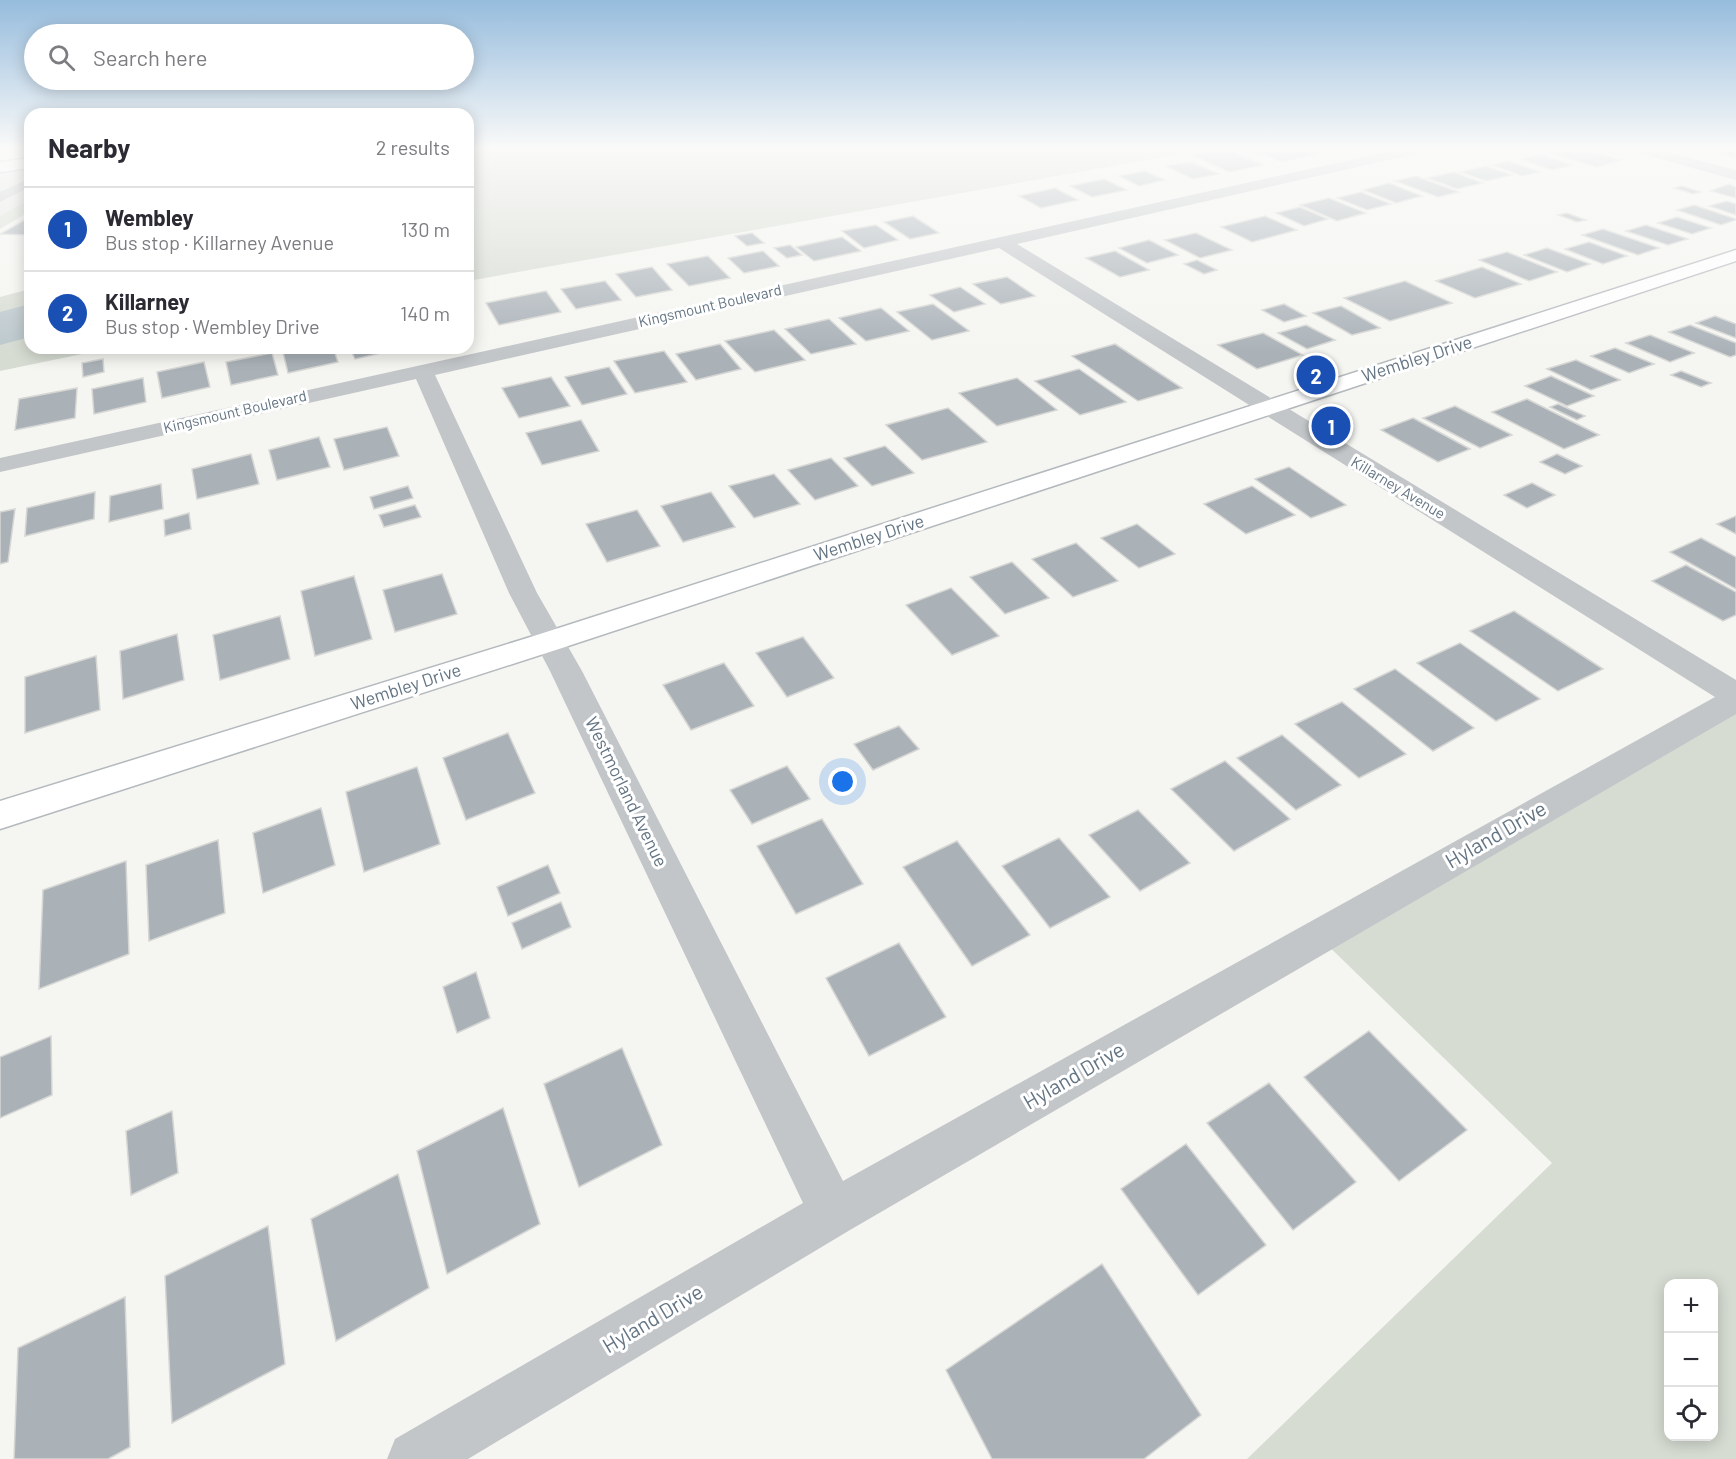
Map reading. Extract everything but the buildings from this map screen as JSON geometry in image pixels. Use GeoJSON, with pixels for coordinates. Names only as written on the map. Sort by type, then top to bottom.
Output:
{"type":"FeatureCollection","features":[{"type":"Feature","properties":{"kind":"street","name":"Kingsmount Boulevard"},"geometry":{"type":"LineString","coordinates":[[0,465],[1112,217]]}},
{"type":"Feature","properties":{"kind":"street","name":"Killarney Avenue"},"geometry":{"type":"LineString","coordinates":[[1000,242],[1736,697]]}},
{"type":"Feature","properties":{"kind":"street","name":"Wembley Drive"},"geometry":{"type":"LineString","coordinates":[[0,815],[551,641],[1736,255]]}},
{"type":"Feature","properties":{"kind":"street","name":"Westmorland Avenue"},"geometry":{"type":"LineString","coordinates":[[423,370],[523,593],[551,641],[833,1213]]}},
{"type":"Feature","properties":{"kind":"street","name":"Hyland Drive"},"geometry":{"type":"LineString","coordinates":[[415,1459],[833,1213],[1736,697]]}},
{"type":"Feature","properties":{"kind":"shaded area"},"geometry":{"type":"Polygon","coordinates":[[[0,217],[20,217],[0,229],[0,217]]]}},
{"type":"Feature","properties":{"kind":"shaded area"},"geometry":{"type":"Polygon","coordinates":[[[474,217],[826,217],[474,280],[474,217]]]}},
{"type":"Feature","properties":{"kind":"shaded area"},"geometry":{"type":"Polygon","coordinates":[[[24,291],[24,354],[82,354],[0,371],[0,297],[24,291]]]}},
{"type":"Feature","properties":{"kind":"shaded area"},"geometry":{"type":"Polygon","coordinates":[[[1736,693],[1736,1459],[1247,1459],[1552,1163],[1315,933],[1736,693]]]}},
{"type":"Feature","properties":{"kind":"waterway"},"geometry":{"type":"LineString","coordinates":[[0,329],[24,322]]}},
{"type":"Feature","properties":{"kind":"place","name":"Killarney"},"geometry":{"type":"Point","coordinates":[1316,375]}},
{"type":"Feature","properties":{"kind":"place","name":"Wembley"},"geometry":{"type":"Point","coordinates":[1331,426]}}]}
